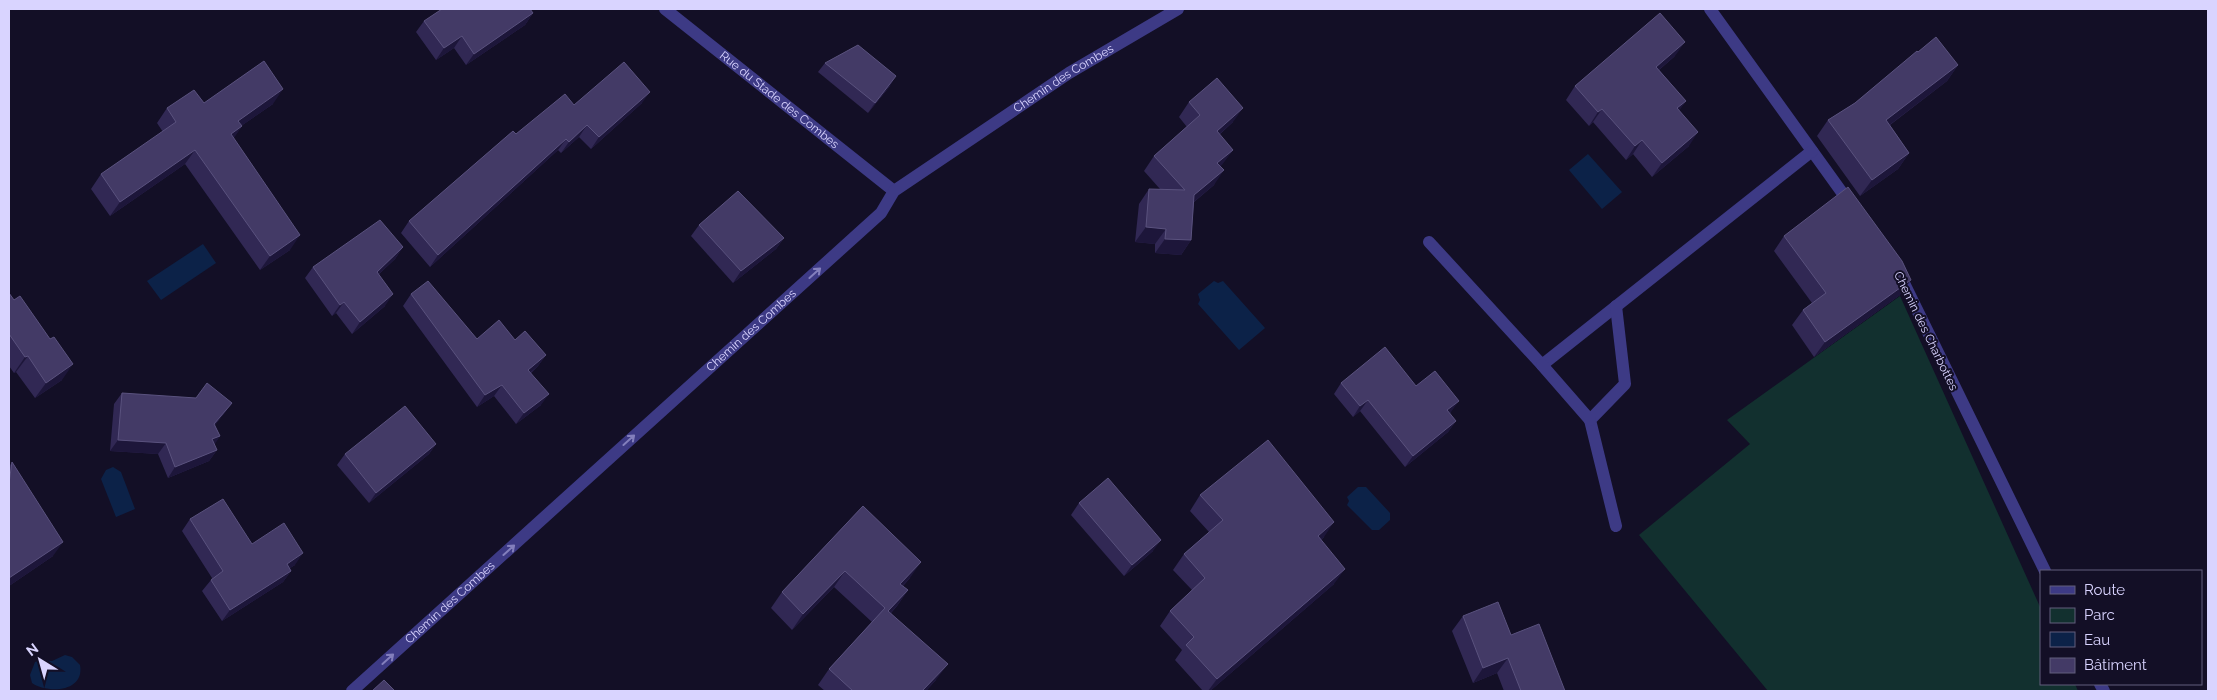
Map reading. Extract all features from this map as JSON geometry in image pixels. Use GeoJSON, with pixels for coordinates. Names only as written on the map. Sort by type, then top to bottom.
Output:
{"type":"FeatureCollection","features":[{"type":"Feature","properties":{"kind":"street","name":"Rue du Stade des Combes"},"geometry":{"type":"LineString","coordinates":[[665,9],[894,191]]}},
{"type":"Feature","properties":{"kind":"street","name":"Chemin des Combes"},"geometry":{"type":"LineString","coordinates":[[352,691],[881,213],[894,191],[1069,73],[1178,9]]}},
{"type":"Feature","properties":{"kind":"street"},"geometry":{"type":"LineString","coordinates":[[1710,9],[1858,215]]}},
{"type":"Feature","properties":{"kind":"street"},"geometry":{"type":"LineString","coordinates":[[1542,365],[1812,151]]}},
{"type":"Feature","properties":{"kind":"street"},"geometry":{"type":"LineString","coordinates":[[1430,242],[1590,420],[1616,526]]}},
{"type":"Feature","properties":{"kind":"street","name":"Chemin des Charbottes"},"geometry":{"type":"LineString","coordinates":[[1892,264],[1898,272],[2045,570]]}},
{"type":"Feature","properties":{"kind":"street"},"geometry":{"type":"LineString","coordinates":[[1590,420],[1625,384],[1616,306]]}},
{"type":"Feature","properties":{"kind":"green space"},"geometry":{"type":"Polygon","coordinates":[[[1900,296],[2040,607],[2040,685],[2075,685],[2078,691],[1768,691],[1639,535],[1750,444],[1727,420],[1900,296]]]}},
{"type":"Feature","properties":{"kind":"water"},"geometry":{"type":"Polygon","coordinates":[[[1588,154],[1622,192],[1602,209],[1569,170],[1588,154]]]}},
{"type":"Feature","properties":{"kind":"water"},"geometry":{"type":"Polygon","coordinates":[[[203,244],[216,263],[161,300],[147,281],[203,244]]]}},
{"type":"Feature","properties":{"kind":"water"},"geometry":{"type":"Polygon","coordinates":[[[1214,281],[1218,283],[1223,281],[1265,328],[1239,350],[1198,304],[1200,300],[1198,294],[1214,281]]]}},
{"type":"Feature","properties":{"kind":"water"},"geometry":{"type":"Polygon","coordinates":[[[113,467],[121,472],[135,509],[116,517],[101,479],[106,470],[113,467]]]}},
{"type":"Feature","properties":{"kind":"water"},"geometry":{"type":"Polygon","coordinates":[[[1358,487],[1366,487],[1390,513],[1390,520],[1379,530],[1372,530],[1347,505],[1349,501],[1347,497],[1358,487]]]}},
{"type":"Feature","properties":{"kind":"water"},"geometry":{"type":"Polygon","coordinates":[[[65,655],[72,657],[80,665],[80,674],[77,681],[64,688],[56,689],[47,689],[32,683],[30,675],[35,662],[41,660],[52,661],[65,655]]]}},
{"type":"Feature","properties":{"kind":"building"},"geometry":{"type":"Polygon","coordinates":[[[442,9],[530,9],[533,13],[474,54],[462,36],[444,48],[424,21],[442,9]]]}},
{"type":"Feature","properties":{"kind":"building"},"geometry":{"type":"Polygon","coordinates":[[[1660,13],[1685,42],[1656,67],[1686,101],[1677,108],[1698,132],[1662,163],[1642,140],[1635,146],[1602,109],[1598,112],[1575,86],[1660,13]]]}},
{"type":"Feature","properties":{"kind":"building"},"geometry":{"type":"Polygon","coordinates":[[[1936,37],[1958,65],[1886,120],[1909,153],[1872,180],[1828,120],[1855,103],[1936,37]]]}},
{"type":"Feature","properties":{"kind":"building"},"geometry":{"type":"Polygon","coordinates":[[[858,45],[896,76],[875,103],[825,63],[858,45]]]}},
{"type":"Feature","properties":{"kind":"building"},"geometry":{"type":"Polygon","coordinates":[[[264,61],[283,89],[238,121],[242,126],[231,134],[300,235],[270,256],[195,150],[120,202],[101,174],[176,122],[167,108],[194,90],[204,103],[264,61]]]}},
{"type":"Feature","properties":{"kind":"building"},"geometry":{"type":"Polygon","coordinates":[[[624,62],[650,92],[599,137],[587,125],[569,142],[566,139],[438,255],[409,221],[513,131],[516,134],[565,94],[574,105],[624,62]]]}},
{"type":"Feature","properties":{"kind":"building"},"geometry":{"type":"Polygon","coordinates":[[[1217,78],[1243,108],[1217,131],[1233,150],[1217,163],[1224,170],[1194,195],[1191,240],[1165,239],[1166,229],[1146,227],[1149,189],[1185,190],[1154,156],[1200,115],[1189,102],[1217,78]]]}},
{"type":"Feature","properties":{"kind":"building"},"geometry":{"type":"Polygon","coordinates":[[[1848,187],[1902,261],[1911,280],[1825,342],[1803,310],[1826,293],[1784,236],[1848,187]]]}},
{"type":"Feature","properties":{"kind":"building"},"geometry":{"type":"Polygon","coordinates":[[[738,191],[784,238],[741,271],[699,225],[738,191]]]}},
{"type":"Feature","properties":{"kind":"building"},"geometry":{"type":"Polygon","coordinates":[[[380,220],[403,247],[377,272],[393,294],[360,322],[344,302],[340,305],[313,267],[380,220]]]}},
{"type":"Feature","properties":{"kind":"building"},"geometry":{"type":"Polygon","coordinates":[[[428,281],[477,339],[499,320],[515,340],[525,331],[546,355],[528,370],[549,394],[524,413],[502,385],[485,395],[411,294],[428,281]]]}},
{"type":"Feature","properties":{"kind":"building"},"geometry":{"type":"Polygon","coordinates":[[[9,293],[14,300],[20,296],[50,339],[54,337],[73,364],[46,383],[28,356],[25,357],[9,334],[9,293]]]}},
{"type":"Feature","properties":{"kind":"building"},"geometry":{"type":"Polygon","coordinates":[[[1385,347],[1416,386],[1435,371],[1459,401],[1447,410],[1456,421],[1413,456],[1368,400],[1360,406],[1341,383],[1385,347]]]}},
{"type":"Feature","properties":{"kind":"building"},"geometry":{"type":"Polygon","coordinates":[[[207,383],[232,403],[214,424],[220,436],[212,439],[217,450],[175,467],[166,443],[118,440],[122,393],[196,398],[207,383]]]}},
{"type":"Feature","properties":{"kind":"building"},"geometry":{"type":"Polygon","coordinates":[[[405,406],[436,444],[376,493],[345,454],[405,406]]]}},
{"type":"Feature","properties":{"kind":"building"},"geometry":{"type":"Polygon","coordinates":[[[1268,440],[1334,522],[1318,536],[1345,569],[1217,679],[1186,645],[1194,637],[1170,611],[1205,578],[1184,554],[1223,520],[1200,495],[1268,440]]]}},
{"type":"Feature","properties":{"kind":"building"},"geometry":{"type":"Polygon","coordinates":[[[12,462],[63,542],[9,578],[9,483],[12,462]]]}},
{"type":"Feature","properties":{"kind":"building"},"geometry":{"type":"Polygon","coordinates":[[[1108,478],[1161,540],[1132,565],[1079,503],[1108,478]]]}},
{"type":"Feature","properties":{"kind":"building"},"geometry":{"type":"Polygon","coordinates":[[[223,499],[252,544],[284,523],[303,553],[287,564],[291,571],[230,610],[211,580],[223,571],[190,519],[223,499]]]}},
{"type":"Feature","properties":{"kind":"building"},"geometry":{"type":"Polygon","coordinates":[[[863,506],[921,562],[900,584],[908,590],[888,611],[948,664],[922,691],[853,691],[829,669],[885,608],[845,571],[803,614],[782,592],[863,506]]]}},
{"type":"Feature","properties":{"kind":"building"},"geometry":{"type":"Polygon","coordinates":[[[1498,602],[1511,635],[1539,624],[1565,691],[1521,691],[1508,658],[1483,668],[1463,616],[1498,602]]]}},
{"type":"Feature","properties":{"kind":"building"},"geometry":{"type":"Polygon","coordinates":[[[384,680],[395,691],[372,691],[384,680]]]}}]}
